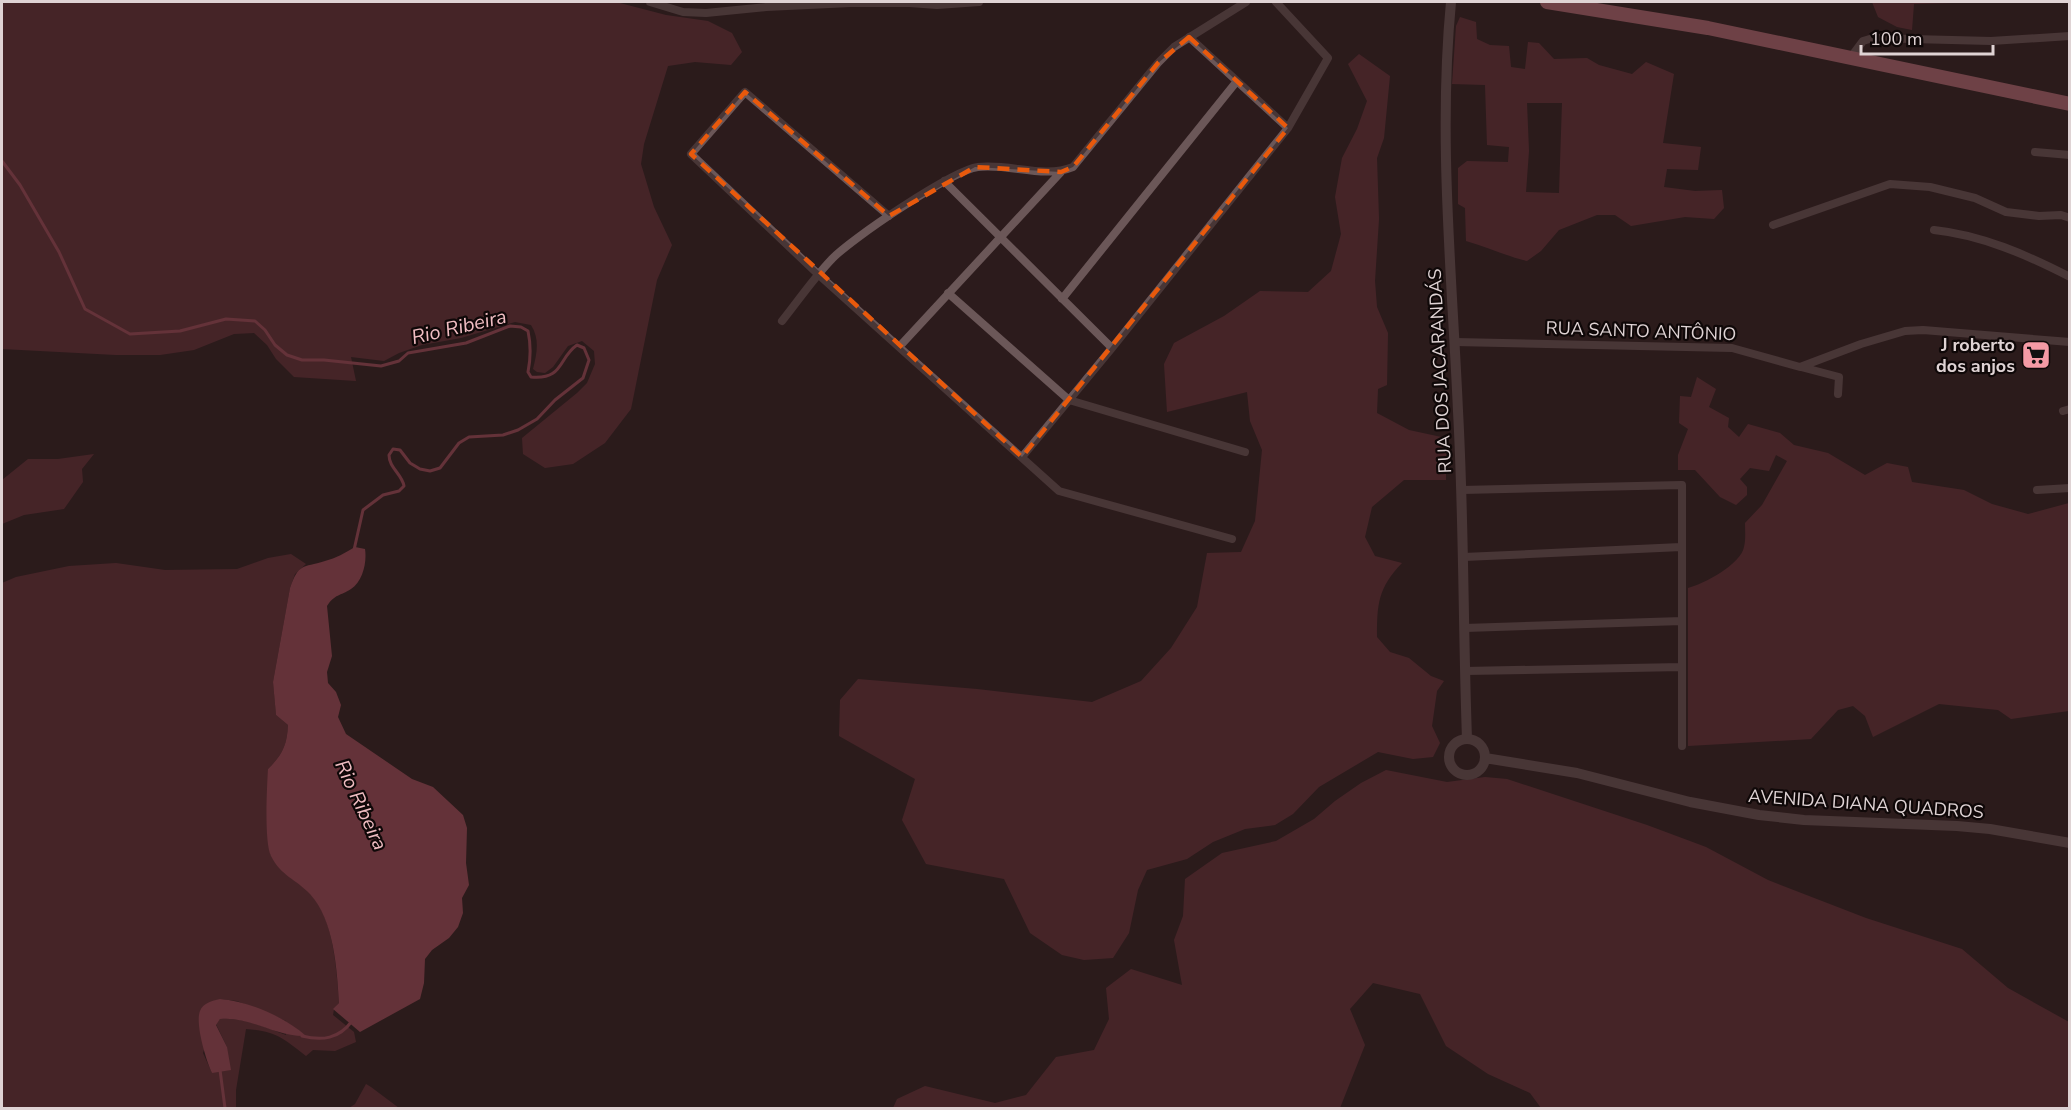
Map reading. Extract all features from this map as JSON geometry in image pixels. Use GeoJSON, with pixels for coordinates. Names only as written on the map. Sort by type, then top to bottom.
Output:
{"type":"FeatureCollection","features":[{"type":"Feature","properties":{"kind":"main road"},"geometry":{"type":"LineString","coordinates":[[1547,2],[1708,28],[2070,104]]}},
{"type":"Feature","properties":{"kind":"street"},"geometry":{"type":"LineString","coordinates":[[650,2],[683,12],[706,13],[814,5],[910,3],[937,5],[979,2]]}},
{"type":"Feature","properties":{"kind":"street"},"geometry":{"type":"LineString","coordinates":[[899,347],[1061,172],[1073,167],[1158,63],[1174,47],[1246,2]]}},
{"type":"Feature","properties":{"kind":"street"},"geometry":{"type":"LineString","coordinates":[[1022,457],[1288,128],[1328,58],[1276,2]]}},
{"type":"Feature","properties":{"kind":"street","name":"RUA DOS JACARANDÁS"},"geometry":{"type":"LineString","coordinates":[[1451,2],[1446,54],[1445,132],[1462,490],[1467,739]]}},
{"type":"Feature","properties":{"kind":"street"},"geometry":{"type":"LineString","coordinates":[[1851,57],[1863,41],[1873,38],[1979,41],[2070,36]]}},
{"type":"Feature","properties":{"kind":"street"},"geometry":{"type":"LineString","coordinates":[[1189,37],[1288,128]]}},
{"type":"Feature","properties":{"kind":"street"},"geometry":{"type":"LineString","coordinates":[[1062,299],[1237,81]]}},
{"type":"Feature","properties":{"kind":"street"},"geometry":{"type":"LineString","coordinates":[[889,216],[745,92],[691,154],[819,275],[1059,491],[1232,539]]}},
{"type":"Feature","properties":{"kind":"street"},"geometry":{"type":"LineString","coordinates":[[2035,152],[2070,155]]}},
{"type":"Feature","properties":{"kind":"street"},"geometry":{"type":"LineString","coordinates":[[782,321],[832,258],[869,229],[944,182],[975,167],[996,166],[1061,172]]}},
{"type":"Feature","properties":{"kind":"street"},"geometry":{"type":"LineString","coordinates":[[944,182],[1112,348]]}},
{"type":"Feature","properties":{"kind":"street"},"geometry":{"type":"LineString","coordinates":[[1773,225],[1890,184],[1930,187],[1975,198],[2006,212],[2039,216],[2061,215],[2070,218]]}},
{"type":"Feature","properties":{"kind":"street"},"geometry":{"type":"LineString","coordinates":[[1934,230],[2012,249],[2070,277]]}},
{"type":"Feature","properties":{"kind":"street"},"geometry":{"type":"LineString","coordinates":[[948,293],[1069,400],[1245,452]]}},
{"type":"Feature","properties":{"kind":"street"},"geometry":{"type":"LineString","coordinates":[[1800,367],[1861,344],[1905,331],[1923,330],[2070,342]]}},
{"type":"Feature","properties":{"kind":"street","name":"RUA SANTO ANTÔNIO"},"geometry":{"type":"LineString","coordinates":[[1455,342],[1732,348],[1839,377],[1838,394]]}},
{"type":"Feature","properties":{"kind":"street"},"geometry":{"type":"LineString","coordinates":[[1462,490],[1682,485],[1682,746]]}},
{"type":"Feature","properties":{"kind":"street"},"geometry":{"type":"LineString","coordinates":[[2037,490],[2070,488]]}},
{"type":"Feature","properties":{"kind":"street"},"geometry":{"type":"LineString","coordinates":[[1464,557],[1681,547]]}},
{"type":"Feature","properties":{"kind":"street"},"geometry":{"type":"LineString","coordinates":[[1465,628],[1682,621]]}},
{"type":"Feature","properties":{"kind":"street"},"geometry":{"type":"LineString","coordinates":[[1464,671],[1682,668]]}},
{"type":"Feature","properties":{"kind":"street"},"geometry":{"type":"LineString","coordinates":[[1467,739],[1474,740],[1480,745],[1485,758],[1482,766],[1473,774],[1460,774],[1450,762],[1451,749],[1459,741],[1467,739]]}},
{"type":"Feature","properties":{"kind":"street","name":"AVENIDA DIANA QUADROS"},"geometry":{"type":"LineString","coordinates":[[1485,758],[1577,773],[1690,802],[1759,815],[1804,820],[1957,826],[1990,829],[2070,843]]}},
{"type":"Feature","properties":{"kind":"highlighted area"},"geometry":{"type":"Polygon","coordinates":[[[1189,37],[1288,128],[1022,457],[691,154],[745,92],[889,216],[975,167],[1061,172],[1073,167],[1158,63],[1189,37]]]}},
{"type":"Feature","properties":{"kind":"shaded area"},"geometry":{"type":"Polygon","coordinates":[[[2,2],[616,2],[666,15],[708,21],[732,33],[742,52],[731,65],[695,62],[668,66],[644,144],[641,164],[654,207],[672,245],[657,280],[631,409],[605,443],[573,464],[545,468],[523,454],[522,438],[587,383],[595,364],[594,351],[582,341],[568,346],[553,367],[545,373],[537,372],[533,369],[537,346],[534,330],[531,325],[515,322],[461,338],[422,345],[384,361],[351,357],[356,381],[294,377],[254,333],[234,334],[194,350],[160,355],[2,349],[2,2]]]}},
{"type":"Feature","properties":{"kind":"shaded area"},"geometry":{"type":"Polygon","coordinates":[[[1872,2],[1990,2],[1914,4],[1912,30],[1897,27],[1878,17],[1872,2]]]}},
{"type":"Feature","properties":{"kind":"shaded area"},"geometry":{"type":"Polygon","coordinates":[[[1460,17],[1476,22],[1477,39],[1490,45],[1509,46],[1511,67],[1525,69],[1528,42],[1539,43],[1554,59],[1587,58],[1599,65],[1632,74],[1646,62],[1674,74],[1663,143],[1701,147],[1698,170],[1667,169],[1664,187],[1695,191],[1722,190],[1724,208],[1714,219],[1685,217],[1631,226],[1615,215],[1597,215],[1559,230],[1541,251],[1527,261],[1466,241],[1465,208],[1458,204],[1458,168],[1467,161],[1508,162],[1509,147],[1487,145],[1485,85],[1452,84],[1456,26],[1460,17]],[[1527,103],[1529,151],[1526,192],[1559,193],[1562,103],[1527,103]]]}},
{"type":"Feature","properties":{"kind":"shaded area"},"geometry":{"type":"Polygon","coordinates":[[[1359,54],[1390,76],[1384,138],[1377,158],[1379,219],[1375,281],[1377,307],[1388,333],[1387,385],[1378,389],[1377,413],[1409,430],[1446,438],[1446,480],[1404,480],[1372,507],[1365,537],[1375,556],[1402,563],[1388,580],[1380,597],[1377,637],[1390,652],[1409,658],[1431,676],[1444,681],[1437,691],[1432,726],[1440,743],[1433,757],[1413,759],[1378,752],[1319,787],[1293,814],[1275,825],[1245,829],[1213,842],[1187,859],[1147,870],[1138,890],[1129,933],[1113,958],[1084,960],[1062,955],[1030,933],[1004,879],[926,864],[902,820],[915,779],[839,736],[840,700],[858,679],[1092,702],[1141,681],[1171,648],[1197,607],[1207,553],[1241,552],[1255,521],[1262,450],[1250,421],[1247,392],[1167,412],[1164,364],[1174,343],[1224,316],[1260,291],[1308,292],[1331,271],[1341,234],[1335,197],[1342,158],[1357,129],[1367,101],[1348,64],[1359,54]]]}},
{"type":"Feature","properties":{"kind":"shaded area"},"geometry":{"type":"Polygon","coordinates":[[[1697,377],[1716,389],[1709,407],[1729,418],[1728,427],[1739,437],[1748,424],[1780,433],[1794,445],[1828,453],[1865,475],[1887,463],[1908,467],[1912,482],[1964,490],[1992,504],[2028,514],[2069,503],[2069,711],[2011,719],[1998,710],[1939,704],[1873,737],[1865,716],[1853,706],[1838,710],[1811,739],[1688,746],[1688,588],[1721,572],[1736,560],[1744,547],[1745,523],[1762,505],[1787,461],[1776,455],[1769,471],[1750,468],[1740,479],[1747,487],[1747,495],[1736,505],[1720,497],[1695,470],[1678,470],[1678,455],[1688,429],[1679,423],[1680,396],[1691,397],[1697,377]]]}},
{"type":"Feature","properties":{"kind":"shaded area"},"geometry":{"type":"Polygon","coordinates":[[[94,454],[82,469],[83,482],[64,509],[24,515],[2,524],[2,480],[28,459],[58,459],[94,454]]]}},
{"type":"Feature","properties":{"kind":"shaded area"},"geometry":{"type":"Polygon","coordinates":[[[291,554],[306,564],[295,574],[290,588],[273,682],[276,715],[288,725],[283,750],[268,769],[270,854],[308,890],[323,914],[331,938],[337,979],[339,1003],[333,1015],[354,1032],[356,1042],[335,1051],[313,1050],[306,1056],[279,1036],[246,1029],[236,1090],[236,1108],[2,1108],[2,583],[16,577],[69,566],[116,563],[165,570],[237,569],[268,558],[291,554]],[[220,999],[203,1053],[212,1073],[227,1047],[216,1024],[220,1019],[246,1021],[286,1035],[286,1021],[237,1001],[220,999]]]}},
{"type":"Feature","properties":{"kind":"shaded area"},"geometry":{"type":"Polygon","coordinates":[[[1386,770],[1447,782],[1485,777],[1507,779],[1706,847],[1768,880],[1866,918],[1962,949],[2008,988],[2069,1022],[2069,1108],[1541,1108],[1530,1093],[1488,1074],[1446,1046],[1420,994],[1373,983],[1350,1009],[1365,1045],[1340,1108],[893,1108],[897,1099],[925,1086],[995,1103],[1026,1095],[1056,1057],[1094,1050],[1109,1019],[1106,988],[1131,969],[1182,985],[1174,940],[1183,916],[1185,879],[1222,853],[1276,841],[1314,819],[1361,783],[1386,770]]]}},
{"type":"Feature","properties":{"kind":"shaded area"},"geometry":{"type":"Polygon","coordinates":[[[366,1084],[399,1108],[349,1108],[355,1104],[366,1084]]]}},
{"type":"Feature","properties":{"kind":"water"},"geometry":{"type":"Polygon","coordinates":[[[355,547],[365,549],[365,565],[359,581],[351,589],[335,597],[327,606],[332,656],[327,672],[328,683],[336,692],[341,705],[338,717],[346,734],[412,779],[433,787],[463,815],[467,828],[466,863],[469,885],[462,898],[463,913],[458,927],[425,959],[424,983],[420,999],[360,1032],[333,1009],[339,1003],[333,945],[329,931],[318,905],[310,894],[284,873],[271,856],[267,839],[266,814],[268,769],[283,750],[288,725],[276,715],[273,682],[290,588],[296,574],[302,568],[333,558],[355,547]]]}},
{"type":"Feature","properties":{"kind":"water"},"geometry":{"type":"Polygon","coordinates":[[[220,999],[231,1000],[266,1011],[288,1022],[306,1036],[284,1033],[242,1021],[220,1019],[216,1025],[227,1047],[231,1070],[212,1073],[202,1042],[199,1017],[203,1006],[220,999]]]}},
{"type":"Feature","properties":{"kind":"waterway","name":"Rio Ribeira"},"geometry":{"type":"LineString","coordinates":[[2,161],[20,185],[59,252],[85,309],[130,334],[180,331],[226,319],[255,321],[265,330],[275,345],[287,355],[302,360],[381,366],[399,361],[408,353],[466,343],[510,326],[521,327],[528,331],[530,341],[528,372],[531,377],[542,377],[555,372],[577,345],[584,348],[589,360],[583,378],[555,400],[537,419],[518,430],[503,435],[469,437],[459,443],[440,468],[430,471],[420,469],[410,463],[400,450],[393,449],[389,455],[390,460],[404,486],[399,491],[383,495],[363,510],[354,550]]}},
{"type":"Feature","properties":{"kind":"waterway","name":"Rio Ribeira"},"geometry":{"type":"LineString","coordinates":[[302,1036],[330,1037],[342,1032],[352,1021]]}},
{"type":"Feature","properties":{"kind":"waterway","name":"Rio Ribeira"},"geometry":{"type":"LineString","coordinates":[[220,1070],[225,1108]]}},
{"type":"Feature","properties":{"kind":"place","name":"J roberto dos anjos"},"geometry":{"type":"Point","coordinates":[2036,355]}}]}
